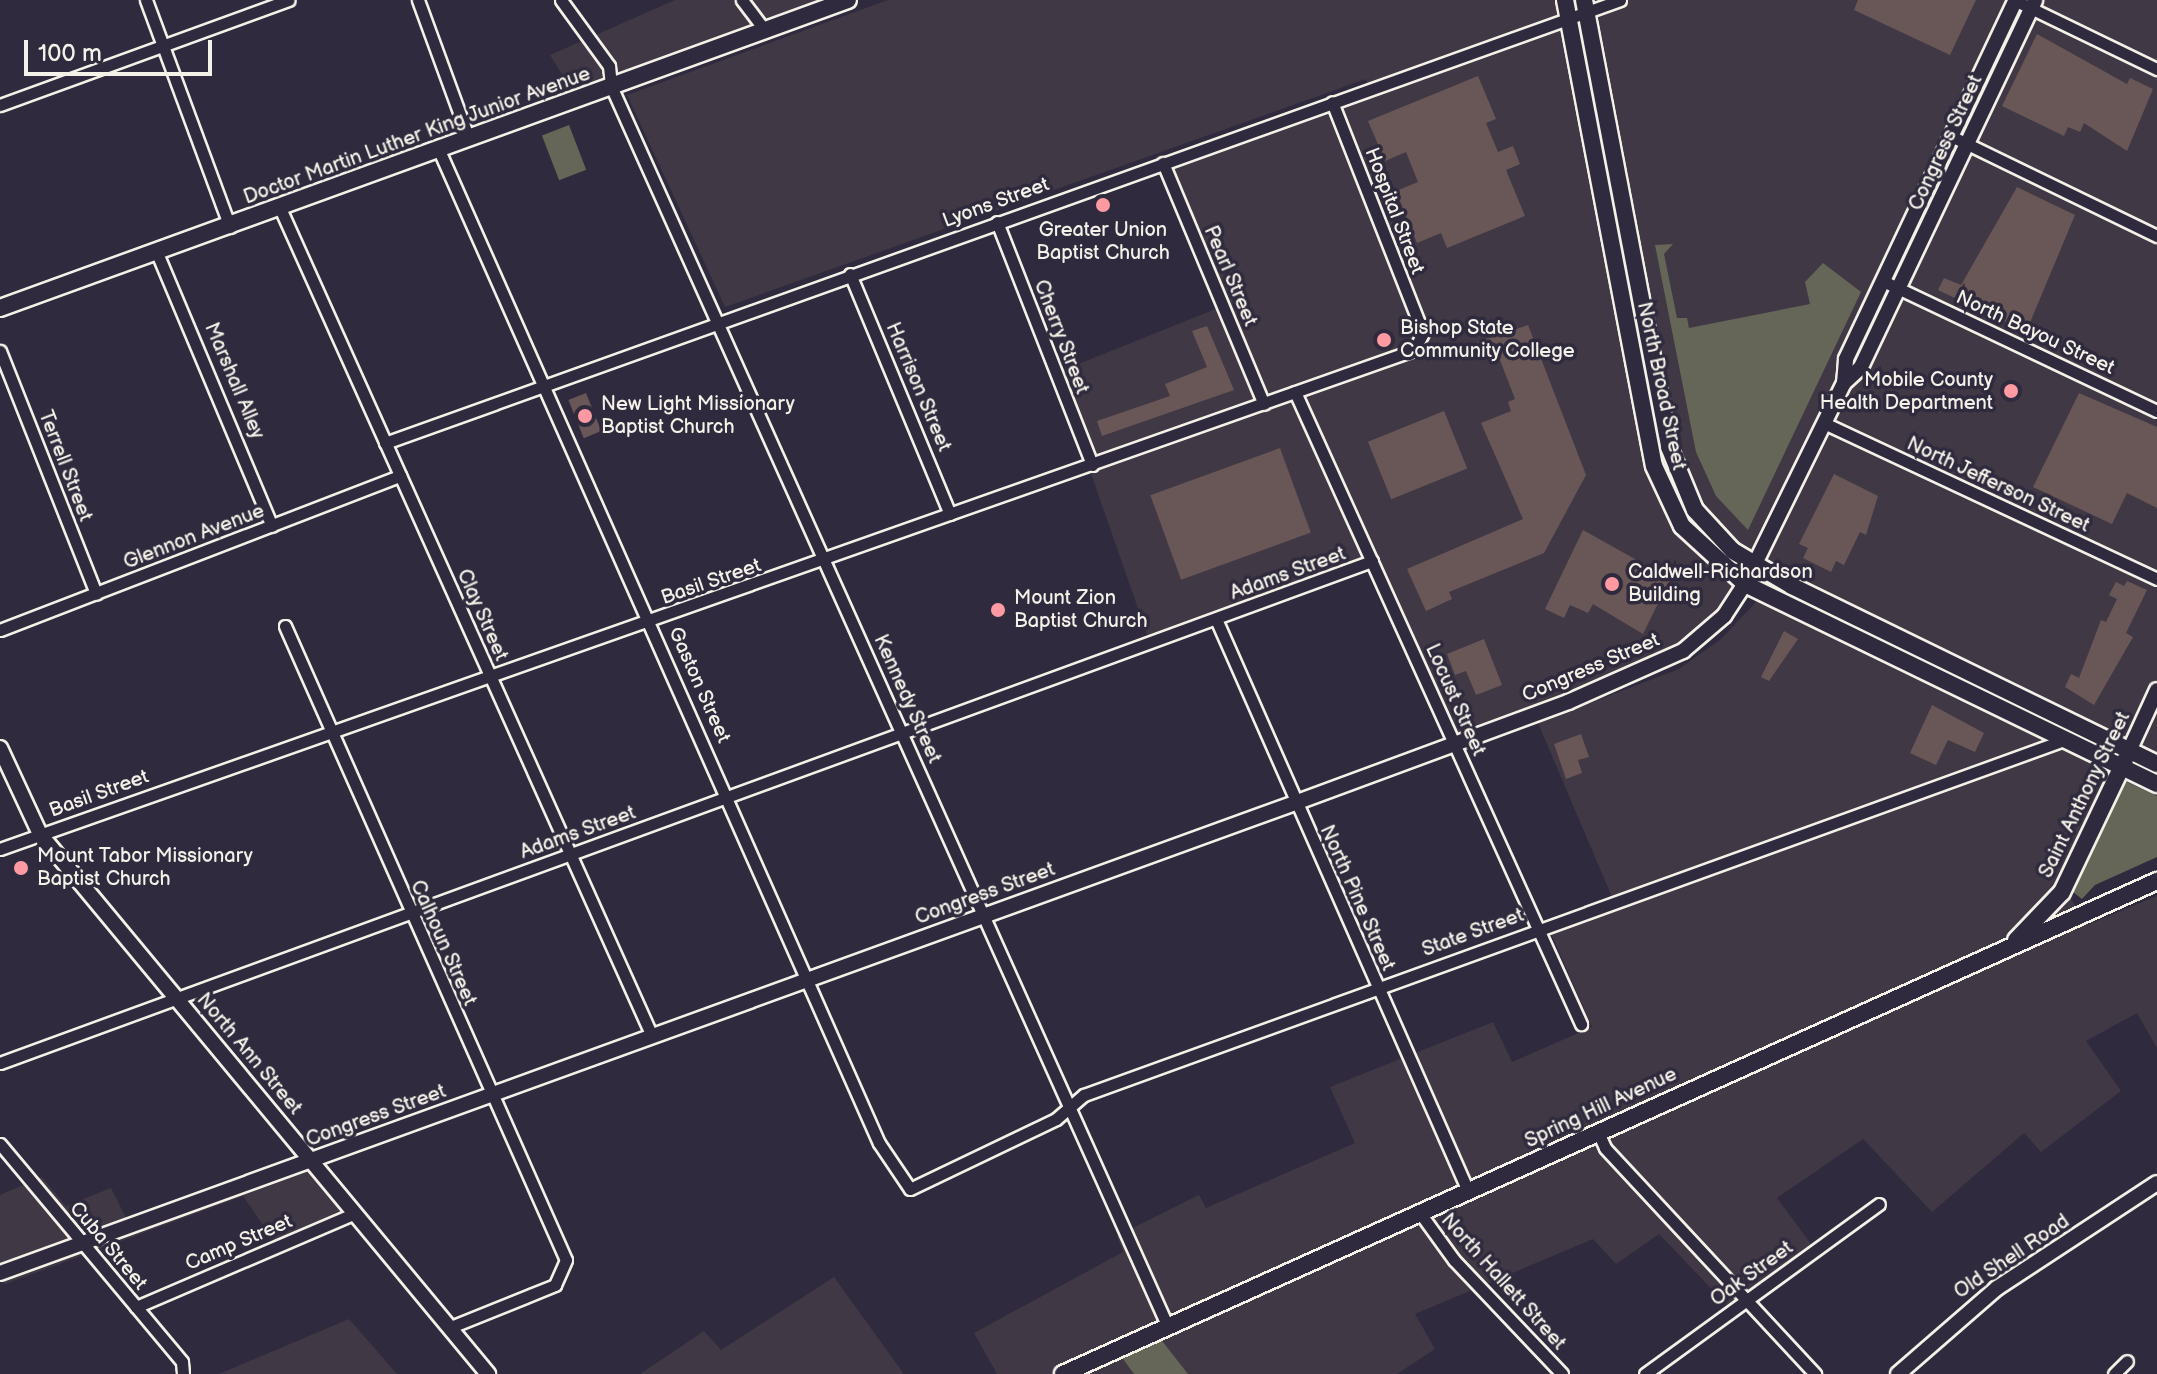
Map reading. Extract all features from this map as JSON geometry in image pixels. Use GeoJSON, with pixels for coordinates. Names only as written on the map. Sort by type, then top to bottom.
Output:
{"type":"FeatureCollection","features":[{"type":"Feature","properties":{"kind":"main road","name":"Doctor Martin Luther King Junior Avenue"},"geometry":{"type":"LineString","coordinates":[[0,308],[848,0]]}},
{"type":"Feature","properties":{"kind":"main road","name":"North Broad Street"},"geometry":{"type":"LineString","coordinates":[[1565,0],[1654,466],[1682,526],[1745,584],[2064,740],[2125,759],[2157,764]]}},
{"type":"Feature","properties":{"kind":"main road","name":"North Broad Street"},"geometry":{"type":"LineString","coordinates":[[1585,6],[1676,475],[1714,534],[1754,565],[2125,759],[2157,784]]}},
{"type":"Feature","properties":{"kind":"main road","name":"Saint Anthony Street"},"geometry":{"type":"LineString","coordinates":[[2008,947],[2062,892],[2125,759]]}},
{"type":"Feature","properties":{"kind":"main road","name":"Spring Hill Avenue"},"geometry":{"type":"LineString","coordinates":[[1063,1374],[2157,881]]}},
{"type":"Feature","properties":{"kind":"street"},"geometry":{"type":"LineString","coordinates":[[146,0],[230,227]]}},
{"type":"Feature","properties":{"kind":"street"},"geometry":{"type":"LineString","coordinates":[[0,105],[288,0]]}},
{"type":"Feature","properties":{"kind":"street"},"geometry":{"type":"LineString","coordinates":[[418,0],[468,137]]}},
{"type":"Feature","properties":{"kind":"street","name":"Kennedy Street"},"geometry":{"type":"LineString","coordinates":[[561,0],[609,66],[611,86],[1168,1327]]}},
{"type":"Feature","properties":{"kind":"street"},"geometry":{"type":"LineString","coordinates":[[742,0],[765,31]]}},
{"type":"Feature","properties":{"kind":"street","name":"Lyons Street"},"geometry":{"type":"LineString","coordinates":[[385,443],[1568,18],[1585,6],[1620,0]]}},
{"type":"Feature","properties":{"kind":"street"},"geometry":{"type":"LineString","coordinates":[[2015,0],[2033,4],[2157,69]]}},
{"type":"Feature","properties":{"kind":"street","name":"Congress Street"},"geometry":{"type":"LineString","coordinates":[[1844,383],[1846,359],[2015,0]]}},
{"type":"Feature","properties":{"kind":"street","name":"Congress Street"},"geometry":{"type":"LineString","coordinates":[[0,1273],[1455,744],[1683,651],[1724,616],[1745,584],[1844,383],[1861,367],[2033,4]]}},
{"type":"Feature","properties":{"kind":"street","name":"Hospital Street"},"geometry":{"type":"LineString","coordinates":[[1332,102],[1423,333]]}},
{"type":"Feature","properties":{"kind":"street"},"geometry":{"type":"LineString","coordinates":[[1951,136],[2157,236]]}},
{"type":"Feature","properties":{"kind":"street","name":"Gaston Street"},"geometry":{"type":"LineString","coordinates":[[438,148],[811,978],[879,1143],[910,1189]]}},
{"type":"Feature","properties":{"kind":"street","name":"Pearl Street"},"geometry":{"type":"LineString","coordinates":[[1163,163],[1264,404]]}},
{"type":"Feature","properties":{"kind":"street","name":"Clay Street"},"geometry":{"type":"LineString","coordinates":[[280,208],[652,1036]]}},
{"type":"Feature","properties":{"kind":"street","name":"Cherry Street"},"geometry":{"type":"LineString","coordinates":[[997,222],[1092,465]]}},
{"type":"Feature","properties":{"kind":"street","name":"Marshall Alley"},"geometry":{"type":"LineString","coordinates":[[157,253],[272,526]]}},
{"type":"Feature","properties":{"kind":"street","name":"Harrison Street"},"geometry":{"type":"LineString","coordinates":[[850,274],[950,514]]}},
{"type":"Feature","properties":{"kind":"street","name":"North Bayou Street"},"geometry":{"type":"LineString","coordinates":[[1883,281],[2157,411]]}},
{"type":"Feature","properties":{"kind":"street","name":"Basil Street"},"geometry":{"type":"LineString","coordinates":[[0,849],[826,562],[950,514],[1414,350],[1423,333]]}},
{"type":"Feature","properties":{"kind":"street","name":"Terrell Street"},"geometry":{"type":"LineString","coordinates":[[0,351],[96,594]]}},
{"type":"Feature","properties":{"kind":"street","name":"Locust Street"},"geometry":{"type":"LineString","coordinates":[[1295,392],[1581,1024]]}},
{"type":"Feature","properties":{"kind":"street","name":"North Jefferson Street"},"geometry":{"type":"LineString","coordinates":[[1824,423],[2157,579]]}},
{"type":"Feature","properties":{"kind":"street","name":"Glennon Avenue"},"geometry":{"type":"LineString","coordinates":[[0,630],[400,476]]}},
{"type":"Feature","properties":{"kind":"street","name":"Adams Street"},"geometry":{"type":"LineString","coordinates":[[0,1063],[1372,561]]}},
{"type":"Feature","properties":{"kind":"street","name":"North Pine Street"},"geometry":{"type":"LineString","coordinates":[[1216,619],[1468,1191]]}},
{"type":"Feature","properties":{"kind":"street","name":"Calhoun Street"},"geometry":{"type":"LineString","coordinates":[[285,626],[490,1096],[566,1260],[564,1274],[555,1285],[451,1327]]}},
{"type":"Feature","properties":{"kind":"street","name":"Saint Anthony Street"},"geometry":{"type":"LineString","coordinates":[[2125,759],[2157,690]]}},
{"type":"Feature","properties":{"kind":"street","name":"State Street"},"geometry":{"type":"LineString","coordinates":[[910,1189],[1071,1107],[1084,1095],[2064,740]]}},
{"type":"Feature","properties":{"kind":"street","name":"North Ann Street"},"geometry":{"type":"LineString","coordinates":[[0,748],[40,834],[488,1374]]}},
{"type":"Feature","properties":{"kind":"street"},"geometry":{"type":"LineString","coordinates":[[1598,1132],[1605,1148],[1815,1374]]}},
{"type":"Feature","properties":{"kind":"street","name":"Cuba Street"},"geometry":{"type":"LineString","coordinates":[[0,1144],[136,1307],[183,1373]]}},
{"type":"Feature","properties":{"kind":"street","name":"Old Shell Road"},"geometry":{"type":"LineString","coordinates":[[1898,1374],[1997,1288],[2157,1183]]}},
{"type":"Feature","properties":{"kind":"street","name":"Oak Street"},"geometry":{"type":"LineString","coordinates":[[1645,1374],[1879,1204]]}},
{"type":"Feature","properties":{"kind":"street","name":"Camp Street"},"geometry":{"type":"LineString","coordinates":[[136,1307],[355,1213]]}},
{"type":"Feature","properties":{"kind":"street","name":"North Hallett Street"},"geometry":{"type":"LineString","coordinates":[[1420,1213],[1454,1260],[1562,1374]]}},
{"type":"Feature","properties":{"kind":"street"},"geometry":{"type":"LineString","coordinates":[[2114,1374],[2127,1361]]}},
{"type":"Feature","properties":{"kind":"shaded area"},"geometry":{"type":"Polygon","coordinates":[[[675,0],[830,0],[574,94],[550,55],[675,0]]]}},
{"type":"Feature","properties":{"kind":"shaded area"},"geometry":{"type":"Polygon","coordinates":[[[888,0],[2157,0],[2157,796],[2113,770],[2061,882],[2087,925],[2157,896],[2157,1048],[2137,1013],[2086,1041],[2121,1091],[2041,1152],[2024,1133],[1932,1212],[1863,1139],[1777,1198],[1811,1244],[1727,1305],[1659,1234],[1616,1264],[1593,1239],[1415,1314],[1435,1349],[1397,1374],[1188,1374],[1159,1338],[1120,1355],[1134,1374],[997,1374],[974,1333],[1123,1252],[1117,1236],[1199,1195],[1206,1208],[1355,1143],[1330,1087],[1493,1022],[1512,1062],[1592,1027],[1550,931],[1617,909],[1538,723],[1679,669],[1721,639],[1758,600],[1742,589],[1705,635],[1455,744],[1372,562],[1150,643],[1056,373],[1223,306],[1163,163],[1369,88],[1366,79],[725,307],[627,95],[888,0]]]}},
{"type":"Feature","properties":{"kind":"shaded area"},"geometry":{"type":"Polygon","coordinates":[[[302,1155],[348,1211],[274,1241],[243,1196],[5,1284],[0,1277],[0,1195],[42,1177],[66,1206],[111,1188],[128,1222],[302,1155]]]}},
{"type":"Feature","properties":{"kind":"shaded area"},"geometry":{"type":"Polygon","coordinates":[[[834,1277],[904,1374],[640,1374],[704,1331],[721,1350],[834,1277]]]}},
{"type":"Feature","properties":{"kind":"shaded area"},"geometry":{"type":"Polygon","coordinates":[[[349,1319],[397,1374],[219,1374],[349,1319]]]}},
{"type":"Feature","properties":{"kind":"green space"},"geometry":{"type":"Polygon","coordinates":[[[569,125],[586,170],[559,180],[542,135],[569,125]]]}},
{"type":"Feature","properties":{"kind":"green space"},"geometry":{"type":"Polygon","coordinates":[[[1673,244],[1664,254],[1677,318],[1687,318],[1689,328],[1810,304],[1805,282],[1823,263],[1861,292],[1748,530],[1716,496],[1696,452],[1655,245],[1673,244]]]}},
{"type":"Feature","properties":{"kind":"green space"},"geometry":{"type":"Polygon","coordinates":[[[2125,781],[2157,796],[2157,857],[2095,885],[2082,899],[2073,892],[2125,781]]]}},
{"type":"Feature","properties":{"kind":"green space"},"geometry":{"type":"Polygon","coordinates":[[[1159,1337],[1188,1374],[1134,1374],[1120,1355],[1159,1337]]]}},
{"type":"Feature","properties":{"kind":"building"},"geometry":{"type":"Polygon","coordinates":[[[1858,0],[1976,0],[1950,55],[1854,10],[1858,0]]]}},
{"type":"Feature","properties":{"kind":"building"},"geometry":{"type":"Polygon","coordinates":[[[2037,34],[2127,84],[2130,78],[2153,89],[2127,151],[2084,123],[2080,132],[2068,127],[2064,136],[2002,106],[2037,34]]]}},
{"type":"Feature","properties":{"kind":"building"},"geometry":{"type":"Polygon","coordinates":[[[1478,76],[1496,119],[1486,123],[1498,152],[1513,146],[1520,164],[1506,170],[1525,216],[1447,248],[1441,233],[1417,243],[1396,191],[1418,182],[1406,152],[1385,161],[1368,121],[1478,76]]]}},
{"type":"Feature","properties":{"kind":"building"},"geometry":{"type":"Polygon","coordinates":[[[2017,187],[2075,215],[2026,332],[1938,290],[1944,278],[1961,285],[2017,187]]]}},
{"type":"Feature","properties":{"kind":"building"},"geometry":{"type":"Polygon","coordinates":[[[1528,325],[1586,475],[1544,553],[1449,592],[1452,599],[1426,611],[1407,569],[1523,519],[1481,423],[1511,411],[1508,402],[1515,399],[1498,355],[1484,360],[1477,342],[1528,325]]]}},
{"type":"Feature","properties":{"kind":"building"},"geometry":{"type":"Polygon","coordinates":[[[1207,326],[1234,390],[1102,436],[1097,421],[1170,396],[1165,384],[1207,367],[1192,331],[1207,326]]]}},
{"type":"Feature","properties":{"kind":"building","name":"New Light Missionary Baptist Church"},"geometry":{"type":"Polygon","coordinates":[[[586,393],[601,431],[584,438],[568,400],[586,393]]]}},
{"type":"Feature","properties":{"kind":"building"},"geometry":{"type":"Polygon","coordinates":[[[2079,393],[2157,427],[2157,508],[2127,493],[2112,524],[2033,487],[2079,393]]]}},
{"type":"Feature","properties":{"kind":"building"},"geometry":{"type":"Polygon","coordinates":[[[1444,411],[1467,468],[1391,499],[1368,442],[1444,411]]]}},
{"type":"Feature","properties":{"kind":"building"},"geometry":{"type":"Polygon","coordinates":[[[1280,448],[1311,533],[1181,580],[1150,495],[1280,448]]]}},
{"type":"Feature","properties":{"kind":"building"},"geometry":{"type":"Polygon","coordinates":[[[1834,474],[1878,496],[1866,535],[1860,532],[1844,565],[1836,561],[1831,572],[1803,558],[1808,548],[1799,544],[1834,474]]]}},
{"type":"Feature","properties":{"kind":"building","name":"Caldwell-Richardson Building"},"geometry":{"type":"Polygon","coordinates":[[[1583,530],[1651,568],[1654,564],[1673,573],[1643,634],[1593,604],[1588,613],[1570,605],[1564,618],[1545,609],[1583,530]]]}},
{"type":"Feature","properties":{"kind":"building"},"geometry":{"type":"Polygon","coordinates":[[[2127,581],[2147,590],[2126,633],[2133,637],[2094,705],[2065,687],[2071,674],[2079,678],[2101,620],[2106,622],[2117,599],[2109,595],[2116,582],[2124,586],[2127,581]]]}},
{"type":"Feature","properties":{"kind":"building"},"geometry":{"type":"Polygon","coordinates":[[[1784,631],[1798,639],[1769,681],[1761,677],[1784,631]]]}},
{"type":"Feature","properties":{"kind":"building"},"geometry":{"type":"Polygon","coordinates":[[[1484,639],[1502,685],[1476,695],[1466,671],[1455,675],[1447,654],[1484,639]]]}},
{"type":"Feature","properties":{"kind":"building"},"geometry":{"type":"Polygon","coordinates":[[[1932,705],[1984,733],[1975,752],[1948,740],[1936,765],[1910,753],[1932,705]]]}},
{"type":"Feature","properties":{"kind":"building"},"geometry":{"type":"Polygon","coordinates":[[[1581,734],[1589,757],[1578,760],[1582,773],[1566,779],[1554,744],[1581,734]]]}},
{"type":"Feature","properties":{"kind":"place","name":"Greater Union Baptist Church"},"geometry":{"type":"Point","coordinates":[1103,205]}},
{"type":"Feature","properties":{"kind":"place","name":"Bishop State Community College"},"geometry":{"type":"Point","coordinates":[1384,340]}},
{"type":"Feature","properties":{"kind":"place","name":"Mobile County Health Department"},"geometry":{"type":"Point","coordinates":[2011,391]}},
{"type":"Feature","properties":{"kind":"place","name":"New Light Missionary Baptist Church"},"geometry":{"type":"Point","coordinates":[585,416]}},
{"type":"Feature","properties":{"kind":"place","name":"Caldwell-Richardson Building"},"geometry":{"type":"Point","coordinates":[1612,584]}},
{"type":"Feature","properties":{"kind":"place","name":"Mount Zion Baptist Church"},"geometry":{"type":"Point","coordinates":[998,610]}},
{"type":"Feature","properties":{"kind":"place","name":"Mount Tabor Missionary Baptist Church"},"geometry":{"type":"Point","coordinates":[21,868]}}]}
